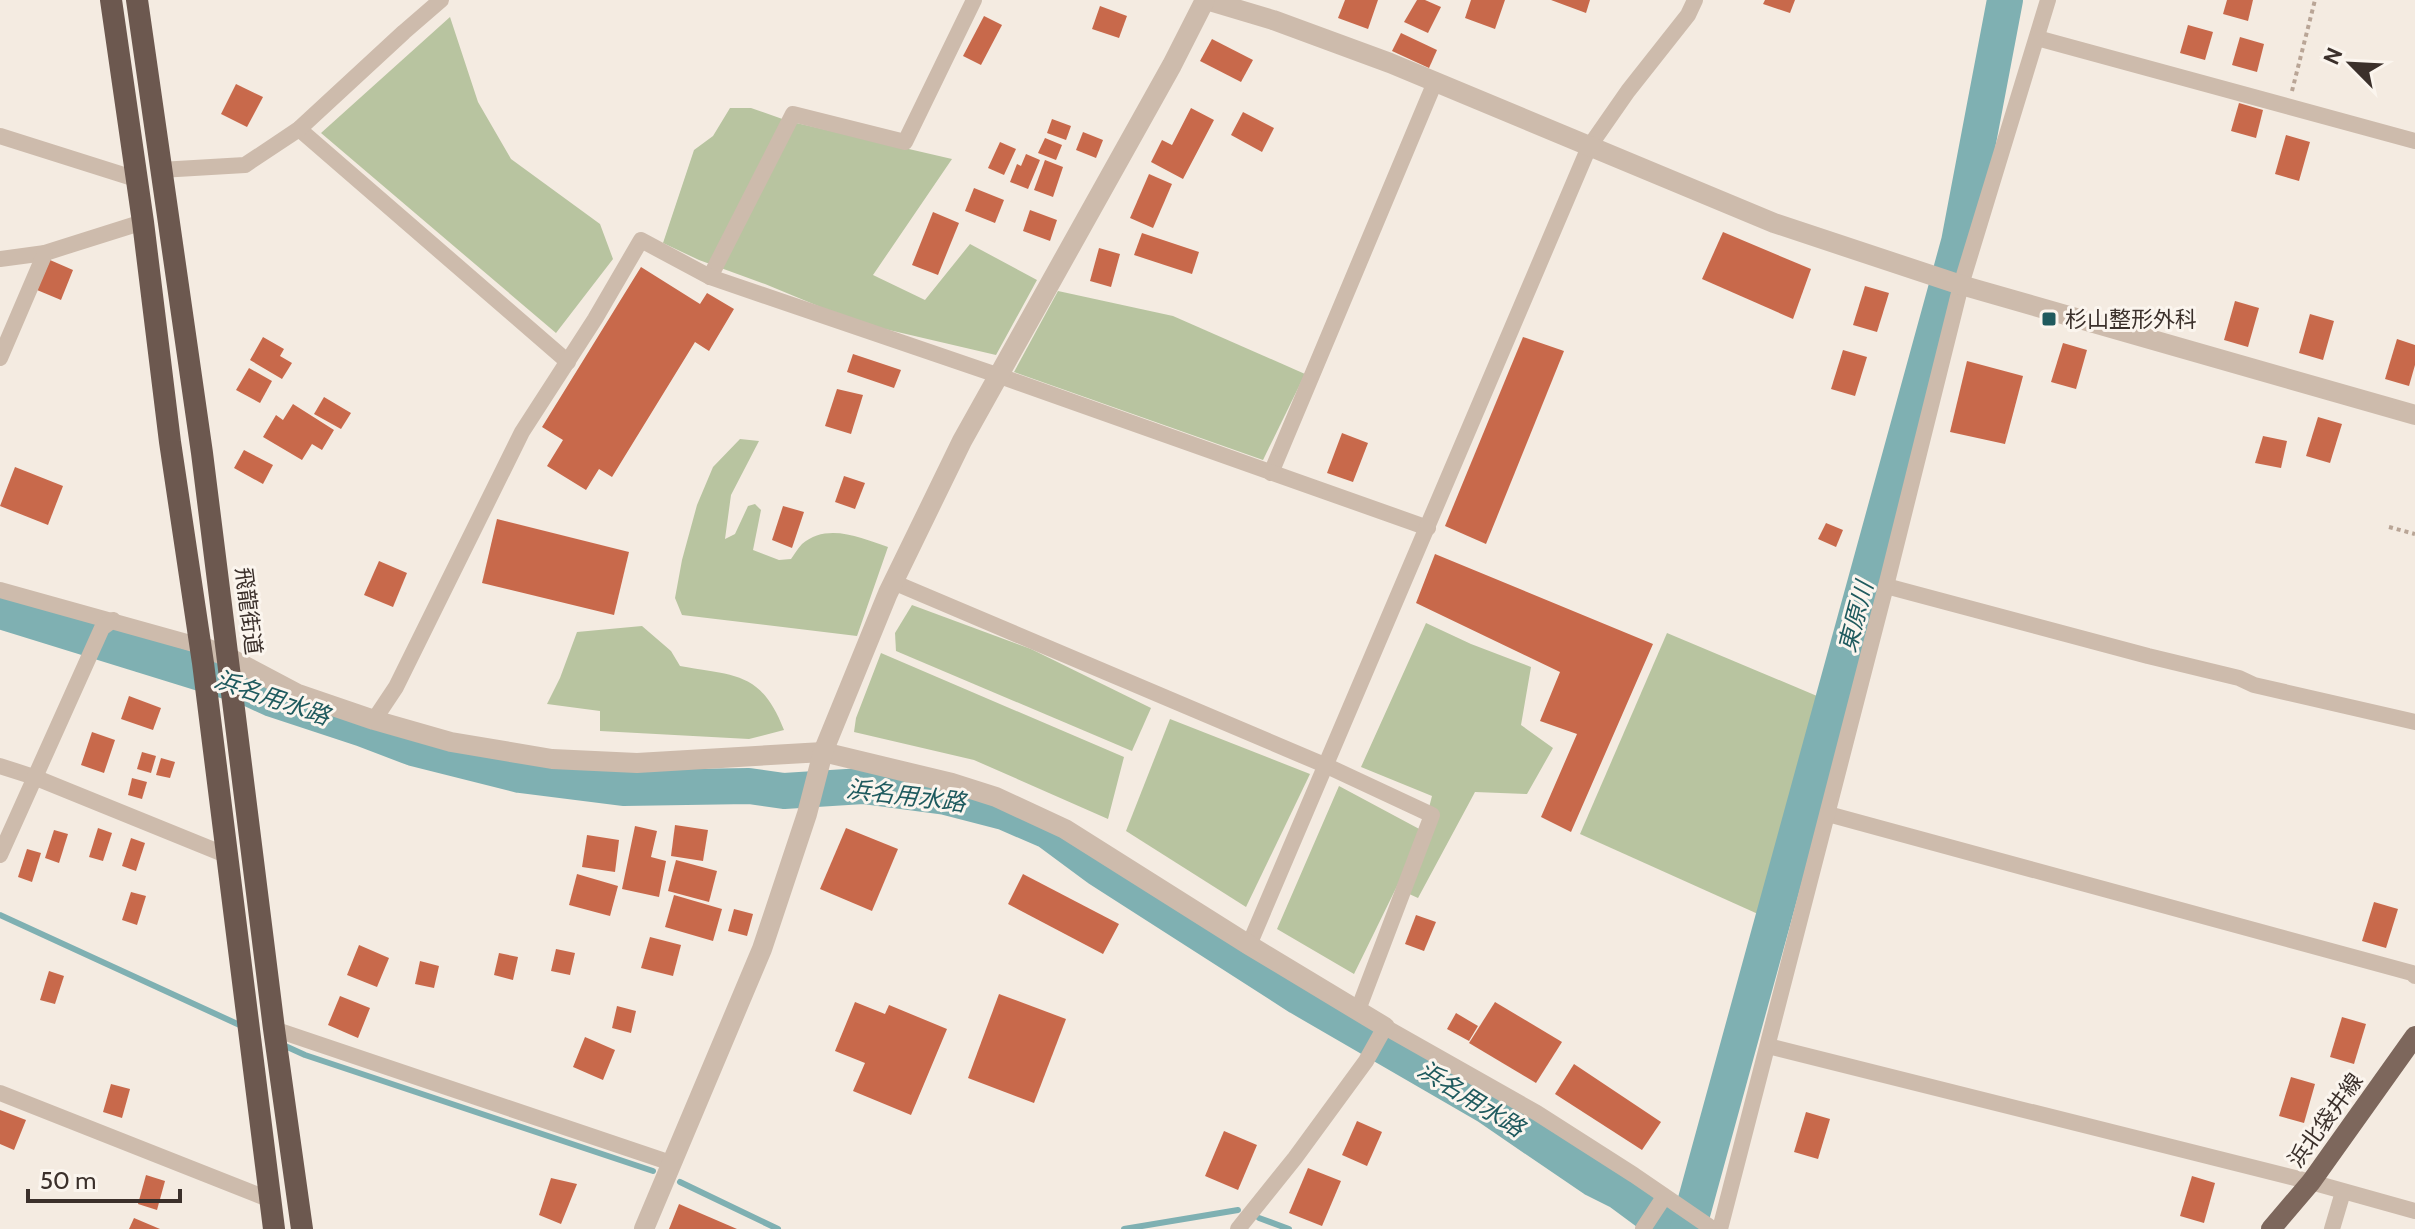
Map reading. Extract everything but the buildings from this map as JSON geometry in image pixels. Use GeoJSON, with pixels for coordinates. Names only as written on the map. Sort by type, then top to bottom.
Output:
{"type":"FeatureCollection","features":[{"type":"Feature","properties":{"kind":"highway"},"geometry":{"type":"LineString","coordinates":[[111,0],[170,442],[202,654],[274,1229]]}},
{"type":"Feature","properties":{"kind":"highway","name":"飛龍街道"},"geometry":{"type":"LineString","coordinates":[[137,0],[202,453],[302,1229]]}},
{"type":"Feature","properties":{"kind":"main road","name":"浜北袋井線"},"geometry":{"type":"LineString","coordinates":[[2271,1229],[2311,1182],[2415,1036]]}},
{"type":"Feature","properties":{"kind":"street"},"geometry":{"type":"LineString","coordinates":[[160,170],[245,165],[299,129],[441,0]]}},
{"type":"Feature","properties":{"kind":"street"},"geometry":{"type":"LineString","coordinates":[[710,277],[793,114],[905,142],[974,0]]}},
{"type":"Feature","properties":{"kind":"street"},"geometry":{"type":"LineString","coordinates":[[644,1229],[762,949],[807,814],[823,752],[893,582],[997,375],[1172,65],[1205,0],[1273,20],[1435,82],[1774,223],[1961,285],[2415,415]]}},
{"type":"Feature","properties":{"kind":"street"},"geometry":{"type":"LineString","coordinates":[[1249,945],[1589,147],[1688,15],[1695,0]]}},
{"type":"Feature","properties":{"kind":"street"},"geometry":{"type":"LineString","coordinates":[[1720,1229],[1961,285],[2048,0]]}},
{"type":"Feature","properties":{"kind":"street"},"geometry":{"type":"LineString","coordinates":[[2037,38],[2415,141]]}},
{"type":"Feature","properties":{"kind":"street"},"geometry":{"type":"LineString","coordinates":[[1271,473],[1435,82]]}},
{"type":"Feature","properties":{"kind":"street"},"geometry":{"type":"LineString","coordinates":[[299,129],[568,362]]}},
{"type":"Feature","properties":{"kind":"street"},"geometry":{"type":"LineString","coordinates":[[0,136],[136,179]]}},
{"type":"Feature","properties":{"kind":"street"},"geometry":{"type":"LineString","coordinates":[[0,259],[45,253],[143,222]]}},
{"type":"Feature","properties":{"kind":"street"},"geometry":{"type":"LineString","coordinates":[[374,720],[396,687],[522,432],[641,240],[710,277],[1428,528]]}},
{"type":"Feature","properties":{"kind":"street"},"geometry":{"type":"LineString","coordinates":[[0,358],[45,253]]}},
{"type":"Feature","properties":{"kind":"street"},"geometry":{"type":"LineString","coordinates":[[893,582],[1327,766],[1432,815],[1358,1010]]}},
{"type":"Feature","properties":{"kind":"street"},"geometry":{"type":"LineString","coordinates":[[1886,586],[2239,678],[2254,685],[2415,722]]}},
{"type":"Feature","properties":{"kind":"street"},"geometry":{"type":"LineString","coordinates":[[0,590],[202,654],[298,694],[451,742],[552,759],[637,763],[823,752],[952,783],[996,797],[1065,829],[1358,1010],[1382,1033],[1537,1113],[1634,1175],[1660,1203],[1713,1229]]}},
{"type":"Feature","properties":{"kind":"street"},"geometry":{"type":"LineString","coordinates":[[0,855],[90,654],[107,624]]}},
{"type":"Feature","properties":{"kind":"street"},"geometry":{"type":"LineString","coordinates":[[0,766],[226,855]]}},
{"type":"Feature","properties":{"kind":"street"},"geometry":{"type":"LineString","coordinates":[[1828,814],[2414,970]]}},
{"type":"Feature","properties":{"kind":"street"},"geometry":{"type":"LineString","coordinates":[[274,1029],[671,1163]]}},
{"type":"Feature","properties":{"kind":"street"},"geometry":{"type":"LineString","coordinates":[[1244,1227],[1366,1061],[1382,1033]]}},
{"type":"Feature","properties":{"kind":"street"},"geometry":{"type":"LineString","coordinates":[[1768,1046],[2311,1182],[2415,1211]]}},
{"type":"Feature","properties":{"kind":"street"},"geometry":{"type":"LineString","coordinates":[[0,1093],[271,1200]]}},
{"type":"Feature","properties":{"kind":"street"},"geometry":{"type":"LineString","coordinates":[[2332,1229],[2343,1192]]}},
{"type":"Feature","properties":{"kind":"street"},"geometry":{"type":"LineString","coordinates":[[1643,1229],[1660,1203]]}},
{"type":"Feature","properties":{"kind":"path"},"geometry":{"type":"LineString","coordinates":[[2288,105],[2315,0]]}},
{"type":"Feature","properties":{"kind":"path"},"geometry":{"type":"LineString","coordinates":[[2389,527],[2415,534]]}},
{"type":"Feature","properties":{"kind":"green space"},"geometry":{"type":"Polygon","coordinates":[[[450,17],[478,102],[511,159],[600,224],[613,259],[556,333],[321,133],[450,17]]]}},
{"type":"Feature","properties":{"kind":"green space"},"geometry":{"type":"Polygon","coordinates":[[[730,108],[751,108],[788,121],[952,159],[873,275],[925,300],[970,244],[1037,280],[996,355],[859,323],[663,243],[694,150],[713,136],[730,108]]]}},
{"type":"Feature","properties":{"kind":"green space"},"geometry":{"type":"Polygon","coordinates":[[[1058,291],[1173,316],[1305,374],[1263,460],[1014,372],[1058,291]]]}},
{"type":"Feature","properties":{"kind":"green space"},"geometry":{"type":"Polygon","coordinates":[[[740,439],[759,441],[731,495],[725,539],[735,534],[748,506],[755,504],[761,510],[753,550],[779,560],[791,559],[802,544],[822,534],[845,534],[888,547],[857,636],[682,615],[675,598],[697,505],[713,467],[740,439]]]}},
{"type":"Feature","properties":{"kind":"green space"},"geometry":{"type":"Polygon","coordinates":[[[912,605],[1031,649],[1151,708],[1132,751],[896,651],[895,633],[912,605]]]}},
{"type":"Feature","properties":{"kind":"green space"},"geometry":{"type":"Polygon","coordinates":[[[1426,623],[1531,667],[1521,725],[1553,748],[1527,794],[1475,792],[1418,898],[1407,893],[1420,839],[1354,974],[1277,929],[1339,786],[1423,831],[1432,796],[1361,767],[1426,623]]]}},
{"type":"Feature","properties":{"kind":"green space"},"geometry":{"type":"Polygon","coordinates":[[[642,626],[671,651],[680,666],[731,675],[755,686],[766,697],[784,730],[749,739],[600,731],[600,711],[547,704],[577,632],[642,626]]]}},
{"type":"Feature","properties":{"kind":"green space"},"geometry":{"type":"Polygon","coordinates":[[[1667,633],[1817,696],[1758,914],[1580,834],[1667,633]]]}},
{"type":"Feature","properties":{"kind":"green space"},"geometry":{"type":"Polygon","coordinates":[[[881,653],[1124,757],[1108,819],[974,760],[854,732],[856,718],[881,653]]]}},
{"type":"Feature","properties":{"kind":"green space"},"geometry":{"type":"Polygon","coordinates":[[[1170,719],[1310,774],[1246,907],[1126,831],[1170,719]]]}},
{"type":"Feature","properties":{"kind":"waterway","name":"東原川"},"geometry":{"type":"LineString","coordinates":[[1688,1229],[1959,242],[2005,0]]}},
{"type":"Feature","properties":{"kind":"waterway","name":"浜名用水路"},"geometry":{"type":"LineString","coordinates":[[0,611],[246,687],[413,748],[520,775],[623,788],[749,786],[784,791],[863,786],[946,797],[1004,812],[1048,831],[1098,868],[1299,997],[1487,1106],[1594,1179],[1620,1192],[1670,1229]]}},
{"type":"Feature","properties":{"kind":"waterway"},"geometry":{"type":"LineString","coordinates":[[0,915],[244,1027]]}},
{"type":"Feature","properties":{"kind":"waterway"},"geometry":{"type":"LineString","coordinates":[[283,1045],[653,1171]]}},
{"type":"Feature","properties":{"kind":"waterway"},"geometry":{"type":"LineString","coordinates":[[680,1182],[778,1229]]}},
{"type":"Feature","properties":{"kind":"waterway"},"geometry":{"type":"LineString","coordinates":[[1124,1229],[1238,1210]]}},
{"type":"Feature","properties":{"kind":"waterway"},"geometry":{"type":"LineString","coordinates":[[1259,1218],[1289,1229]]}},
{"type":"Feature","properties":{"kind":"place","name":"杉山整形外科"},"geometry":{"type":"Point","coordinates":[2049,319]}}]}
